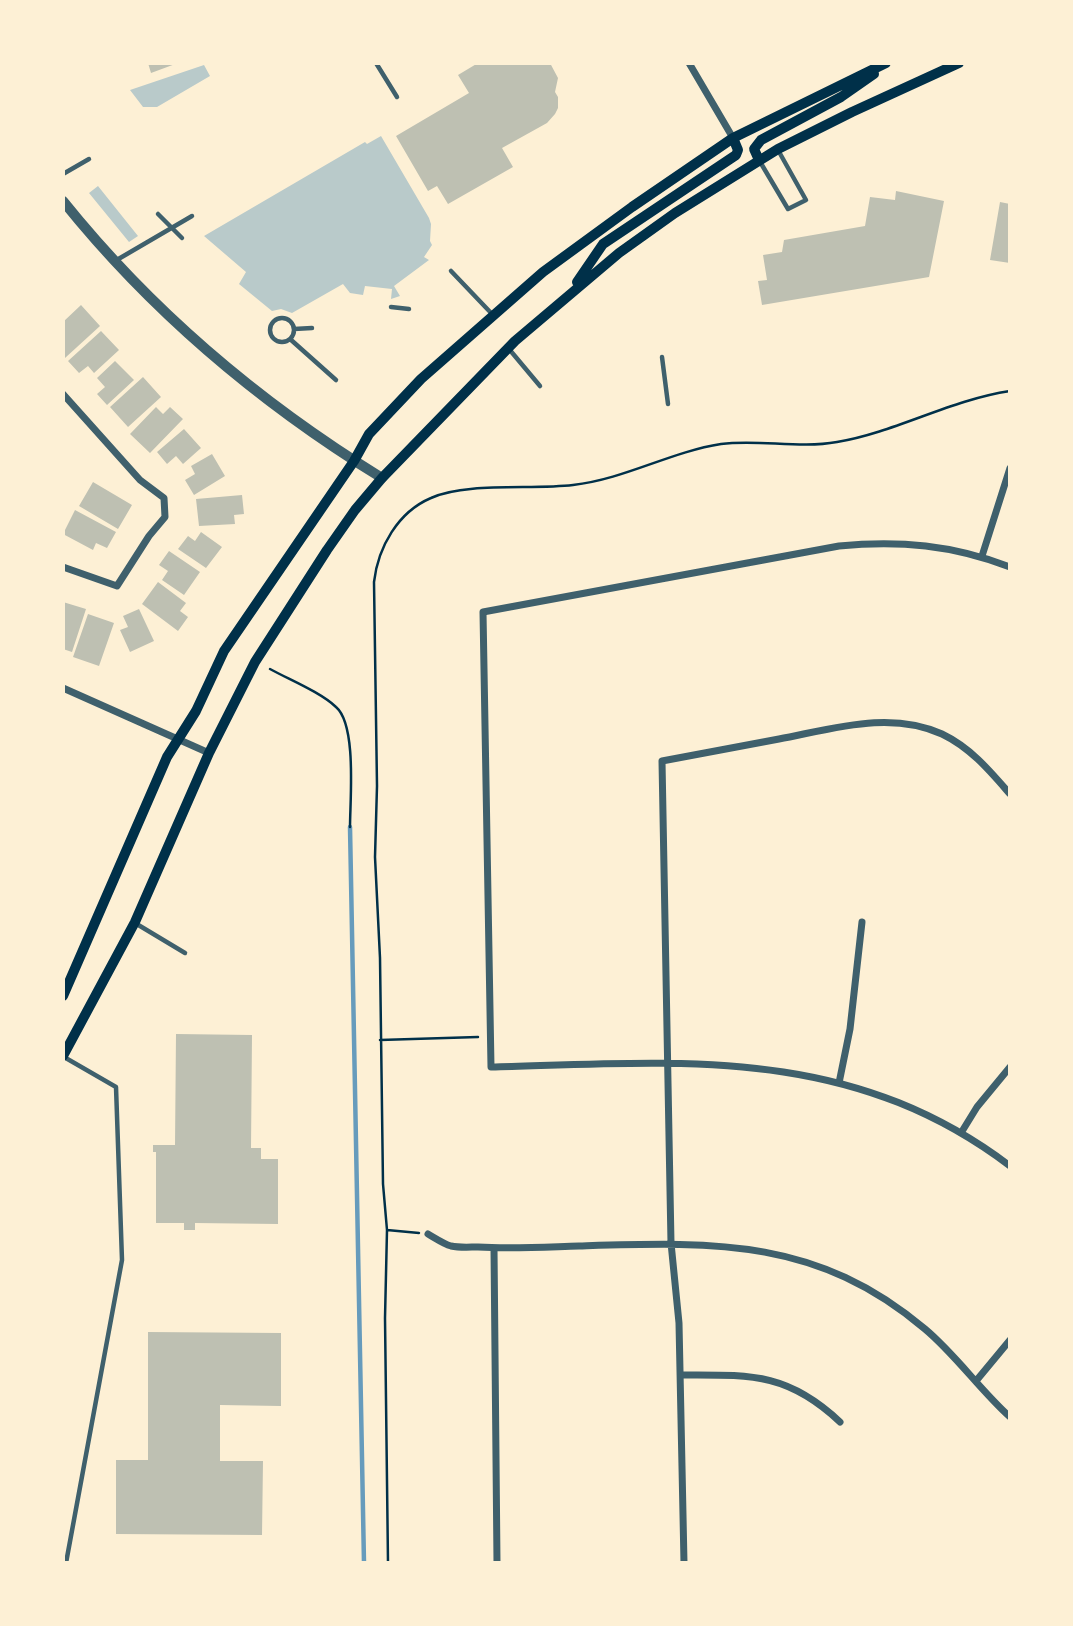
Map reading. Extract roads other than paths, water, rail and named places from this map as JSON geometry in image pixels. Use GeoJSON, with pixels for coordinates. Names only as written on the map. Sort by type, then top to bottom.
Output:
{"type":"FeatureCollection","features":[{"type":"Feature","properties":{"kind":"main road"},"geometry":{"type":"LineString","coordinates":[[63,996],[167,757],[196,710],[224,651],[354,461],[369,434],[412,388],[543,272],[632,207],[733,138],[888,63]]}},
{"type":"Feature","properties":{"kind":"main road"},"geometry":{"type":"LineString","coordinates":[[759,160],[754,149],[761,141],[841,97],[888,63]]}},
{"type":"Feature","properties":{"kind":"main road"},"geometry":{"type":"LineString","coordinates":[[63,1056],[135,922],[209,753],[255,662],[327,550],[382,478],[508,349],[566,296],[674,213],[778,149],[959,63]]}},
{"type":"Feature","properties":{"kind":"main road"},"geometry":{"type":"LineString","coordinates":[[566,296],[603,244],[736,155],[738,150],[733,138]]}},
{"type":"Feature","properties":{"kind":"street"},"geometry":{"type":"LineString","coordinates":[[689,63],[733,138]]}},
{"type":"Feature","properties":{"kind":"street"},"geometry":{"type":"LineString","coordinates":[[63,201],[114,262],[164,314],[207,353],[299,425],[382,478]]}},
{"type":"Feature","properties":{"kind":"street"},"geometry":{"type":"LineString","coordinates":[[63,394],[140,480],[164,498],[165,517],[149,536],[117,586],[63,567]]}},
{"type":"Feature","properties":{"kind":"street"},"geometry":{"type":"LineString","coordinates":[[982,556],[1010,468]]}},
{"type":"Feature","properties":{"kind":"street"},"geometry":{"type":"LineString","coordinates":[[1010,567],[982,556],[942,547],[877,542],[839,546],[483,612],[491,1067],[667,1063],[758,1067],[839,1083],[873,1093],[918,1111],[961,1133],[1010,1166]]}},
{"type":"Feature","properties":{"kind":"street"},"geometry":{"type":"LineString","coordinates":[[63,688],[209,753]]}},
{"type":"Feature","properties":{"kind":"street"},"geometry":{"type":"LineString","coordinates":[[684,1563],[679,1323],[671,1243],[662,761],[859,724],[901,723],[925,728],[963,746],[981,761],[1010,794]]}},
{"type":"Feature","properties":{"kind":"street"},"geometry":{"type":"LineString","coordinates":[[839,1083],[850,1029],[862,922]]}},
{"type":"Feature","properties":{"kind":"street"},"geometry":{"type":"LineString","coordinates":[[961,1133],[977,1107],[1010,1067]]}},
{"type":"Feature","properties":{"kind":"street"},"geometry":{"type":"LineString","coordinates":[[428,1234],[450,1246],[494,1248],[671,1243],[750,1248],[789,1256],[862,1285],[895,1305],[926,1330],[1010,1417]]}},
{"type":"Feature","properties":{"kind":"street"},"geometry":{"type":"LineString","coordinates":[[494,1248],[497,1563]]}},
{"type":"Feature","properties":{"kind":"street"},"geometry":{"type":"LineString","coordinates":[[976,1381],[1010,1340]]}},
{"type":"Feature","properties":{"kind":"street"},"geometry":{"type":"LineString","coordinates":[[681,1375],[744,1375],[774,1381],[807,1395],[840,1422]]}},
{"type":"Feature","properties":{"kind":"lane"},"geometry":{"type":"LineString","coordinates":[[376,63],[397,97]]}},
{"type":"Feature","properties":{"kind":"lane"},"geometry":{"type":"LineString","coordinates":[[759,160],[788,209],[806,200],[778,149]]}},
{"type":"Feature","properties":{"kind":"lane"},"geometry":{"type":"LineString","coordinates":[[63,174],[89,159]]}},
{"type":"Feature","properties":{"kind":"lane"},"geometry":{"type":"LineString","coordinates":[[158,214],[182,238]]}},
{"type":"Feature","properties":{"kind":"lane"},"geometry":{"type":"LineString","coordinates":[[114,262],[192,216]]}},
{"type":"Feature","properties":{"kind":"lane"},"geometry":{"type":"LineString","coordinates":[[451,271],[494,316]]}},
{"type":"Feature","properties":{"kind":"lane"},"geometry":{"type":"LineString","coordinates":[[391,307],[410,309]]}},
{"type":"Feature","properties":{"kind":"lane"},"geometry":{"type":"LineString","coordinates":[[281,317],[290,321],[294,329],[290,339],[282,342],[273,338],[269,330],[273,321],[281,317]]}},
{"type":"Feature","properties":{"kind":"lane"},"geometry":{"type":"LineString","coordinates":[[294,329],[312,328]]}},
{"type":"Feature","properties":{"kind":"lane"},"geometry":{"type":"LineString","coordinates":[[290,339],[336,380]]}},
{"type":"Feature","properties":{"kind":"lane"},"geometry":{"type":"LineString","coordinates":[[508,349],[540,386]]}},
{"type":"Feature","properties":{"kind":"lane"},"geometry":{"type":"LineString","coordinates":[[662,357],[668,404]]}},
{"type":"Feature","properties":{"kind":"lane"},"geometry":{"type":"LineString","coordinates":[[135,922],[185,953]]}},
{"type":"Feature","properties":{"kind":"lane"},"geometry":{"type":"LineString","coordinates":[[63,1056],[116,1087],[121,1260],[66,1563]]}},
{"type":"Feature","properties":{"kind":"waterway"},"geometry":{"type":"LineString","coordinates":[[350,827],[364,1563]]}}]}
